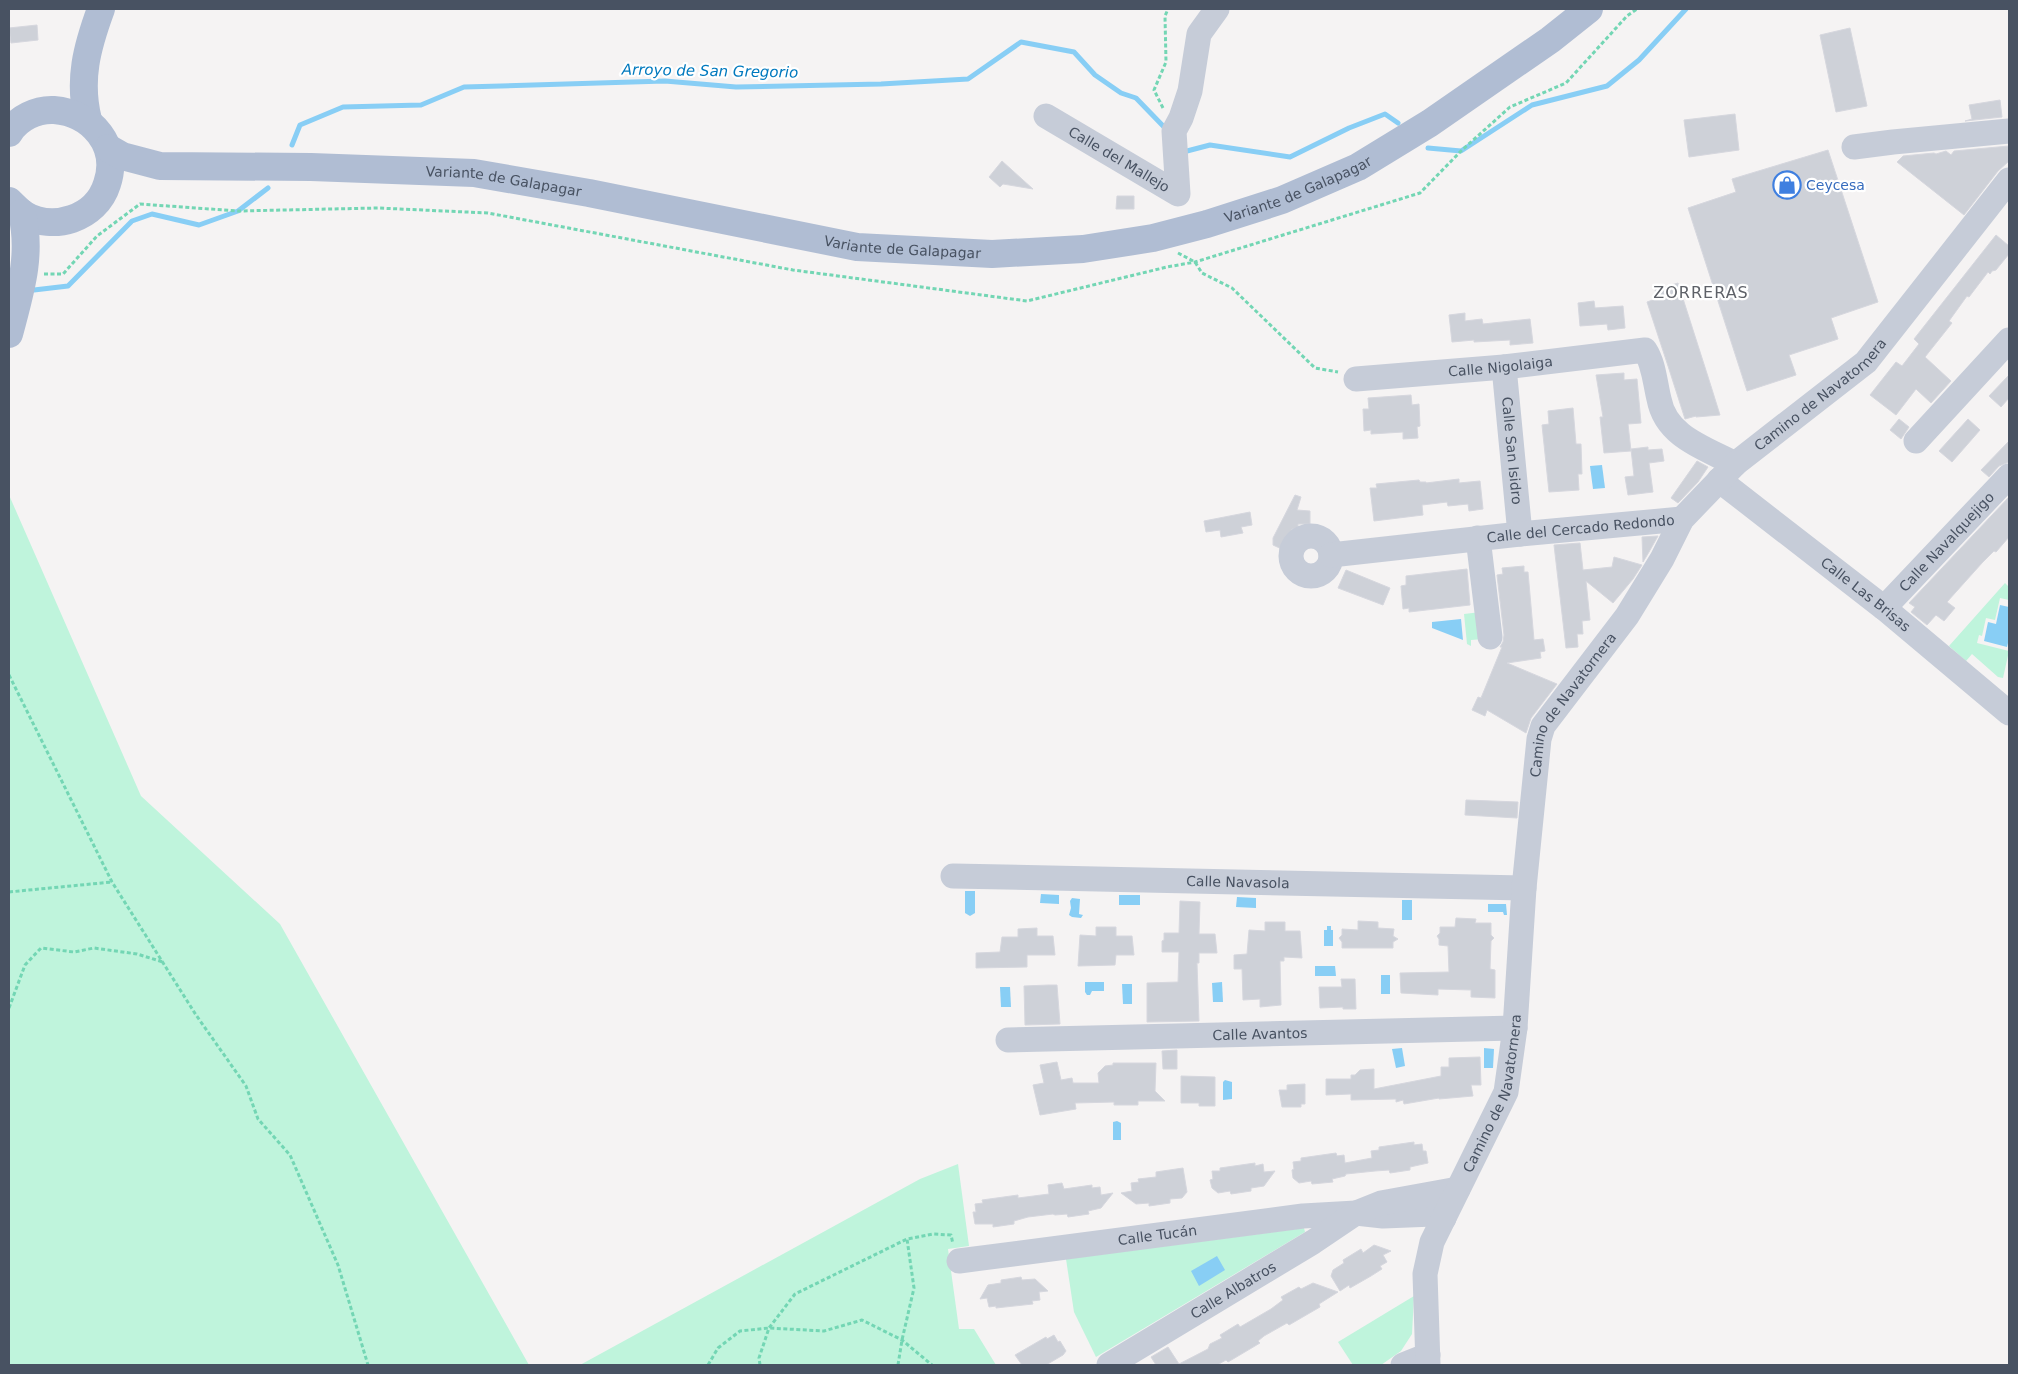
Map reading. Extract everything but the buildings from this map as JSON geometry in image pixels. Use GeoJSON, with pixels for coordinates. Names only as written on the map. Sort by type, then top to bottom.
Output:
{"type":"FeatureCollection","features":[{"type":"Feature","properties":{"kind":"main road"},"geometry":{"type":"LineString","coordinates":[[46,110],[63,95],[85,58],[101,9]]}},
{"type":"Feature","properties":{"kind":"main road","name":"Variante de Galapagar"},"geometry":{"type":"LineString","coordinates":[[160,166],[311,167],[474,173],[589,193],[857,247],[992,254],[1083,249],[1153,238],[1207,224],[1282,200],[1358,167],[1430,123],[1550,40],[1589,9]]}},
{"type":"Feature","properties":{"kind":"main road"},"geometry":{"type":"LineString","coordinates":[[85,58],[82,99],[88,120]]}},
{"type":"Feature","properties":{"kind":"main road"},"geometry":{"type":"LineString","coordinates":[[9,133],[12,127],[28,116],[46,110],[68,111],[88,120],[100,132],[108,148],[110,166],[107,185],[96,204],[79,217],[58,223],[39,221],[15,207]]}},
{"type":"Feature","properties":{"kind":"main road"},"geometry":{"type":"LineString","coordinates":[[108,148],[122,156],[160,166]]}},
{"type":"Feature","properties":{"kind":"main road"},"geometry":{"type":"LineString","coordinates":[[107,185],[117,179],[160,166]]}},
{"type":"Feature","properties":{"kind":"main road"},"geometry":{"type":"LineString","coordinates":[[9,334],[24,274],[27,241],[15,207]]}},
{"type":"Feature","properties":{"kind":"main road"},"geometry":{"type":"LineString","coordinates":[[24,274],[39,246],[58,223]]}},
{"type":"Feature","properties":{"kind":"street","name":"Calle del Mallejo"},"geometry":{"type":"LineString","coordinates":[[1046,116],[1178,194],[1174,131],[1181,118],[1190,90],[1199,34],[1217,9]]}},
{"type":"Feature","properties":{"kind":"street"},"geometry":{"type":"LineString","coordinates":[[1854,147],[2009,131]]}},
{"type":"Feature","properties":{"kind":"street","name":"Camino de Navatornera"},"geometry":{"type":"LineString","coordinates":[[1428,1360],[1425,1274],[1432,1242],[1506,1092],[1514,1028],[1524,888],[1539,739],[1543,726],[1627,616],[1662,559],[1682,520],[1727,472],[1866,362],[2009,180]]}},
{"type":"Feature","properties":{"kind":"street"},"geometry":{"type":"LineString","coordinates":[[1916,441],[2009,340]]}},
{"type":"Feature","properties":{"kind":"street","name":"Calle Las Brisas"},"geometry":{"type":"LineString","coordinates":[[1645,350],[1650,358],[1660,403],[1665,417],[1673,429],[1727,472],[2009,713]]}},
{"type":"Feature","properties":{"kind":"street","name":"Calle Nigolaiga"},"geometry":{"type":"LineString","coordinates":[[1356,380],[1504,367],[1645,350]]}},
{"type":"Feature","properties":{"kind":"street","name":"Calle San Isidro"},"geometry":{"type":"LineString","coordinates":[[1504,367],[1520,534]]}},
{"type":"Feature","properties":{"kind":"street","name":"Calle Navalquejigo"},"geometry":{"type":"LineString","coordinates":[[1884,608],[2009,476]]}},
{"type":"Feature","properties":{"kind":"street","name":"Calle del Cercado Redondo"},"geometry":{"type":"LineString","coordinates":[[1331,555],[1478,538],[1682,520]]}},
{"type":"Feature","properties":{"kind":"street","name":"Calle del Cercado Redondo"},"geometry":{"type":"LineString","coordinates":[[1478,538],[1490,637]]}},
{"type":"Feature","properties":{"kind":"street","name":"Calle Navasola"},"geometry":{"type":"LineString","coordinates":[[952,876],[1524,888]]}},
{"type":"Feature","properties":{"kind":"street","name":"Calle Avantos"},"geometry":{"type":"LineString","coordinates":[[1008,1040],[1514,1028]]}},
{"type":"Feature","properties":{"kind":"street","name":"Calle Tucán"},"geometry":{"type":"LineString","coordinates":[[1356,1213],[1381,1203],[1458,1189]]}},
{"type":"Feature","properties":{"kind":"street","name":"Calle Tucán"},"geometry":{"type":"LineString","coordinates":[[959,1261],[1303,1216],[1356,1213],[1383,1216],[1434,1214],[1444,1218]]}},
{"type":"Feature","properties":{"kind":"street","name":"Calle Albatros"},"geometry":{"type":"LineString","coordinates":[[1109,1365],[1313,1242],[1356,1213]]}},
{"type":"Feature","properties":{"kind":"street"},"geometry":{"type":"LineString","coordinates":[[1402,1365],[1428,1360]]}},
{"type":"Feature","properties":{"kind":"path"},"geometry":{"type":"LineString","coordinates":[[1154,90],[1166,62],[1165,16],[1168,9]]}},
{"type":"Feature","properties":{"kind":"path"},"geometry":{"type":"LineString","coordinates":[[1171,252],[1180,254],[1195,262],[1202,273],[1232,288],[1316,368],[1337,372],[1350,372],[1356,380]]}},
{"type":"Feature","properties":{"kind":"path"},"geometry":{"type":"LineString","coordinates":[[9,675],[112,882],[196,1015],[246,1086],[258,1119],[290,1155],[338,1265],[368,1365]]}},
{"type":"Feature","properties":{"kind":"path"},"geometry":{"type":"LineString","coordinates":[[9,892],[112,882]]}},
{"type":"Feature","properties":{"kind":"path"},"geometry":{"type":"LineString","coordinates":[[9,1008],[25,965],[42,948],[74,952],[94,948],[137,954],[162,962]]}},
{"type":"Feature","properties":{"kind":"path"},"geometry":{"type":"LineString","coordinates":[[760,1365],[759,1358],[769,1328],[795,1294],[907,1240],[933,1234],[950,1235],[959,1261]]}},
{"type":"Feature","properties":{"kind":"path"},"geometry":{"type":"LineString","coordinates":[[898,1365],[914,1288],[907,1240]]}},
{"type":"Feature","properties":{"kind":"path"},"geometry":{"type":"LineString","coordinates":[[708,1365],[718,1348],[740,1332],[769,1328],[824,1331],[862,1320],[902,1340],[932,1365]]}},
{"type":"Feature","properties":{"kind":"green space"},"geometry":{"type":"Polygon","coordinates":[[[9,495],[141,796],[280,924],[529,1365],[9,1365],[9,495]]]}},
{"type":"Feature","properties":{"kind":"green space"},"geometry":{"type":"Polygon","coordinates":[[[2005,583],[2009,587],[2009,600],[2000,598],[1995,620],[1986,618],[1982,636],[1979,635],[1977,643],[2009,651],[2003,678],[1998,677],[1972,654],[1966,661],[1949,646],[2005,583]]]}},
{"type":"Feature","properties":{"kind":"green space"},"geometry":{"type":"Polygon","coordinates":[[[1481,612],[1484,639],[1471,640],[1471,646],[1467,644],[1464,614],[1481,612]]]}},
{"type":"Feature","properties":{"kind":"green space"},"geometry":{"type":"Polygon","coordinates":[[[958,1164],[969,1246],[948,1249],[959,1329],[974,1329],[996,1365],[580,1365],[920,1179],[958,1164]]]}},
{"type":"Feature","properties":{"kind":"green space"},"geometry":{"type":"Polygon","coordinates":[[[1304,1228],[1305,1232],[1096,1357],[1074,1312],[1066,1259],[1304,1228]]]}},
{"type":"Feature","properties":{"kind":"green space"},"geometry":{"type":"Polygon","coordinates":[[[1414,1296],[1412,1334],[1401,1351],[1381,1365],[1353,1365],[1338,1342],[1414,1296]]]}},
{"type":"Feature","properties":{"kind":"water"},"geometry":{"type":"Polygon","coordinates":[[[1602,465],[1605,488],[1593,489],[1590,466],[1602,465]]]}},
{"type":"Feature","properties":{"kind":"water"},"geometry":{"type":"Polygon","coordinates":[[[2000,605],[2009,607],[2009,639],[2007,647],[1984,641],[1988,622],[1996,624],[2000,605]]]}},
{"type":"Feature","properties":{"kind":"water"},"geometry":{"type":"Polygon","coordinates":[[[1461,619],[1463,640],[1432,628],[1432,622],[1461,619]]]}},
{"type":"Feature","properties":{"kind":"water"},"geometry":{"type":"Polygon","coordinates":[[[965,891],[975,891],[975,913],[970,916],[965,913],[965,891]]]}},
{"type":"Feature","properties":{"kind":"water"},"geometry":{"type":"Polygon","coordinates":[[[1041,894],[1059,895],[1059,904],[1040,903],[1041,894]]]}},
{"type":"Feature","properties":{"kind":"water"},"geometry":{"type":"Polygon","coordinates":[[[1119,895],[1140,895],[1140,905],[1119,905],[1119,895]]]}},
{"type":"Feature","properties":{"kind":"water"},"geometry":{"type":"Polygon","coordinates":[[[1237,897],[1256,898],[1256,908],[1236,907],[1237,897]]]}},
{"type":"Feature","properties":{"kind":"water"},"geometry":{"type":"Polygon","coordinates":[[[1072,898],[1080,899],[1079,914],[1083,915],[1081,918],[1069,915],[1072,898]]]}},
{"type":"Feature","properties":{"kind":"water"},"geometry":{"type":"Polygon","coordinates":[[[1402,900],[1412,900],[1412,920],[1402,920],[1402,900]]]}},
{"type":"Feature","properties":{"kind":"water"},"geometry":{"type":"Polygon","coordinates":[[[1488,904],[1506,904],[1507,915],[1504,915],[1503,912],[1488,912],[1488,904]]]}},
{"type":"Feature","properties":{"kind":"water"},"geometry":{"type":"Polygon","coordinates":[[[1327,926],[1331,926],[1331,930],[1333,930],[1333,946],[1324,946],[1324,930],[1327,930],[1327,926]]]}},
{"type":"Feature","properties":{"kind":"water"},"geometry":{"type":"Polygon","coordinates":[[[1315,966],[1335,966],[1336,976],[1315,976],[1315,966]]]}},
{"type":"Feature","properties":{"kind":"water"},"geometry":{"type":"Polygon","coordinates":[[[1381,975],[1390,975],[1390,994],[1381,994],[1381,975]]]}},
{"type":"Feature","properties":{"kind":"water"},"geometry":{"type":"Polygon","coordinates":[[[1085,982],[1104,982],[1104,991],[1092,991],[1090,995],[1087,995],[1085,992],[1085,982]]]}},
{"type":"Feature","properties":{"kind":"water"},"geometry":{"type":"Polygon","coordinates":[[[1222,982],[1223,1002],[1213,1002],[1212,983],[1222,982]]]}},
{"type":"Feature","properties":{"kind":"water"},"geometry":{"type":"Polygon","coordinates":[[[1122,984],[1132,984],[1132,1004],[1123,1004],[1122,984]]]}},
{"type":"Feature","properties":{"kind":"water"},"geometry":{"type":"Polygon","coordinates":[[[1000,987],[1010,987],[1011,1007],[1001,1007],[1000,987]]]}},
{"type":"Feature","properties":{"kind":"water"},"geometry":{"type":"Polygon","coordinates":[[[1402,1048],[1405,1066],[1396,1068],[1392,1049],[1402,1048]]]}},
{"type":"Feature","properties":{"kind":"water"},"geometry":{"type":"Polygon","coordinates":[[[1484,1048],[1494,1049],[1493,1068],[1484,1068],[1484,1048]]]}},
{"type":"Feature","properties":{"kind":"water"},"geometry":{"type":"Polygon","coordinates":[[[1225,1080],[1232,1082],[1232,1099],[1223,1100],[1223,1082],[1225,1080]]]}},
{"type":"Feature","properties":{"kind":"water"},"geometry":{"type":"Polygon","coordinates":[[[1113,1122],[1121,1123],[1121,1140],[1113,1140],[1113,1122]]]}},
{"type":"Feature","properties":{"kind":"water"},"geometry":{"type":"Polygon","coordinates":[[[1217,1256],[1225,1270],[1199,1286],[1191,1271],[1217,1256]]]}},
{"type":"Feature","properties":{"kind":"waterway","name":"Arroyo de San Gregorio"},"geometry":{"type":"LineString","coordinates":[[1428,148],[1461,151],[1532,105],[1607,86],[1639,60],[1686,9]]}},
{"type":"Feature","properties":{"kind":"waterway","name":"Arroyo de San Gregorio"},"geometry":{"type":"LineString","coordinates":[[292,145],[300,125],[343,107],[421,105],[464,87],[665,81],[736,87],[881,84],[968,79],[1021,42],[1074,52],[1095,75],[1121,93],[1136,98],[1166,129]]}},
{"type":"Feature","properties":{"kind":"waterway","name":"Arroyo de San Gregorio"},"geometry":{"type":"LineString","coordinates":[[1187,151],[1210,145],[1290,157],[1349,128],[1385,114],[1398,123]]}},
{"type":"Feature","properties":{"kind":"waterway","name":"Arroyo de San Gregorio"},"geometry":{"type":"LineString","coordinates":[[34,290],[68,286],[132,221],[152,214],[199,225],[238,211],[268,188]]}},
{"type":"Feature","properties":{"kind":"place","name":"Ceycesa"},"geometry":{"type":"Point","coordinates":[1787,185]}},
{"type":"Feature","properties":{"kind":"district","name":"ZORRERAS"},"geometry":{"type":"Point","coordinates":[1701,292]}}]}
